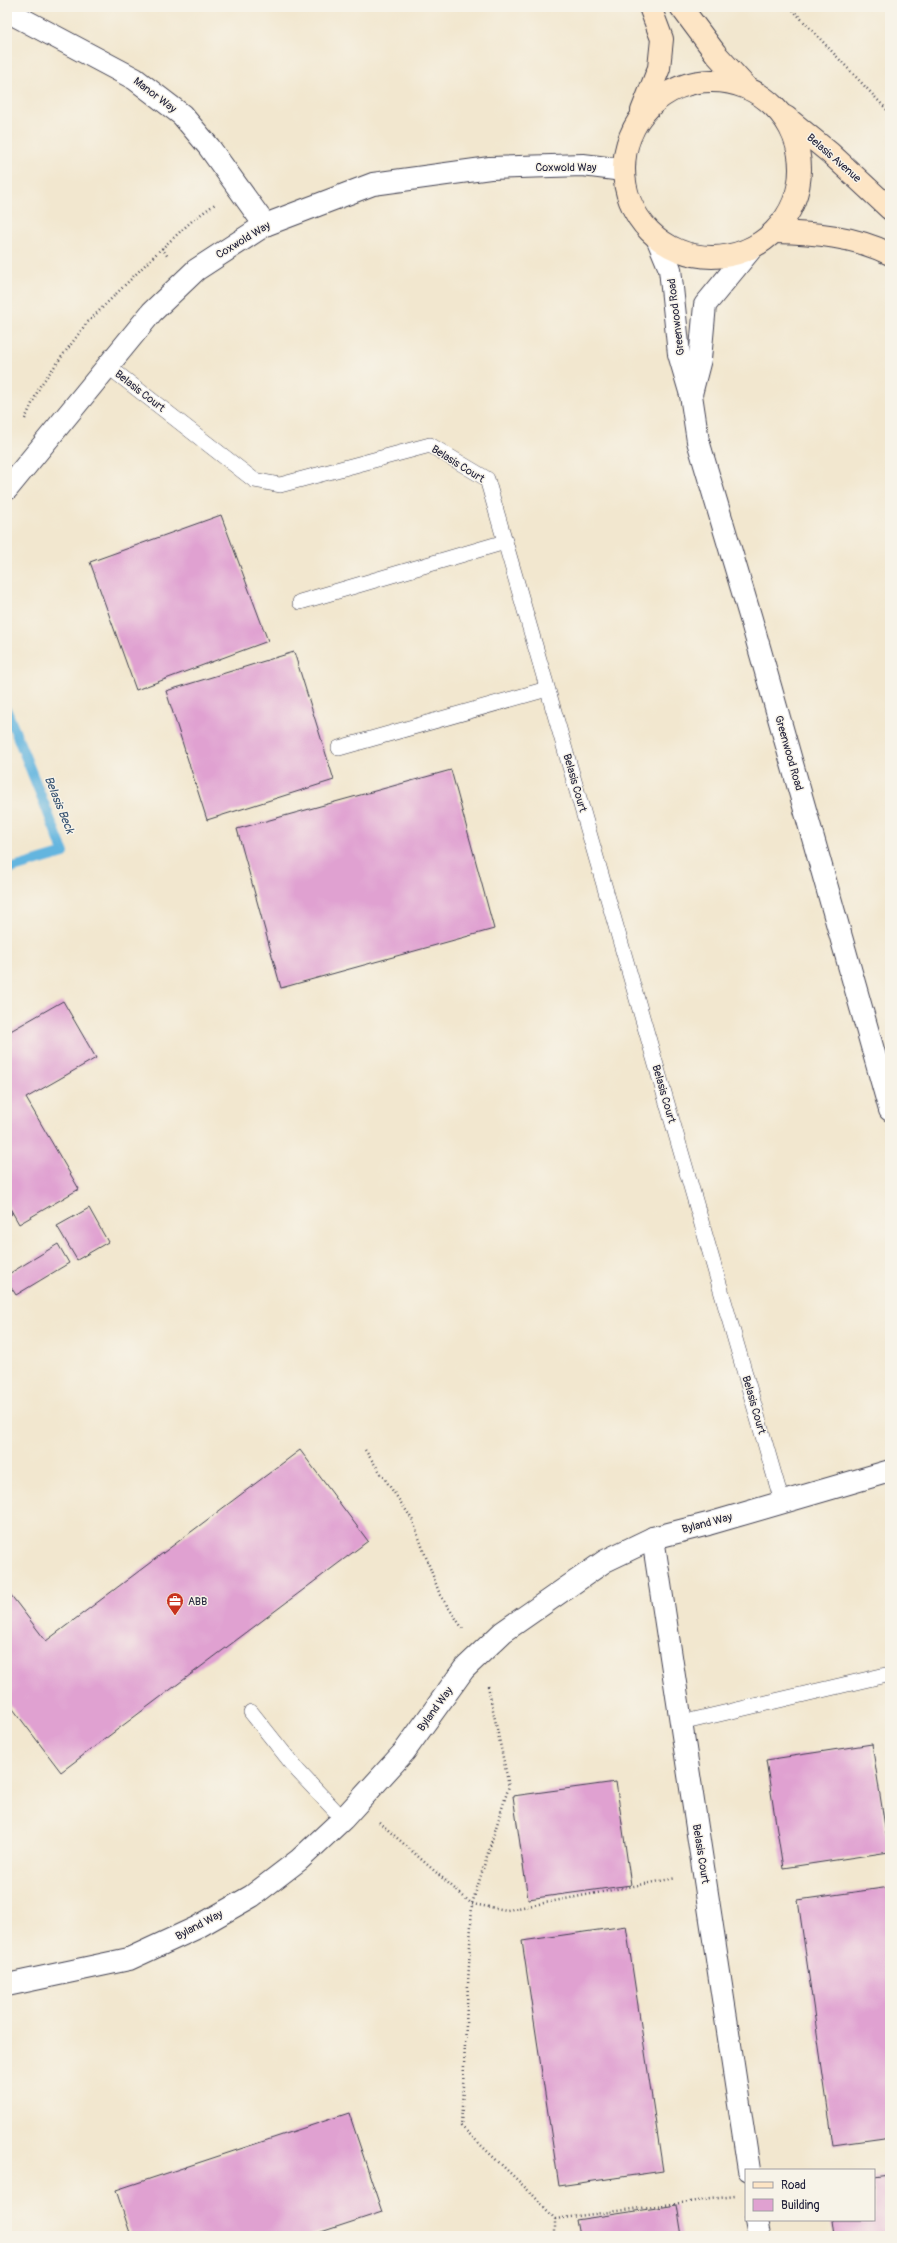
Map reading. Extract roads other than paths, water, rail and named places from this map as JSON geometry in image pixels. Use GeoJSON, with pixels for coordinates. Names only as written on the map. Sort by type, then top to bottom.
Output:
{"type":"FeatureCollection","features":[{"type":"Feature","properties":{"kind":"main road"},"geometry":{"type":"LineString","coordinates":[[640,118],[660,97],[686,84],[715,81],[746,88],[761,96],[776,109],[794,137],[800,170],[794,204],[775,232],[751,249],[719,257],[687,254],[658,240],[640,220],[628,196],[623,170],[627,143],[640,118],[659,68],[662,39],[650,7]]}},
{"type":"Feature","properties":{"kind":"main road"},"geometry":{"type":"LineString","coordinates":[[681,7],[716,54],[746,88]]}},
{"type":"Feature","properties":{"kind":"main road","name":"Belasis Avenue"},"geometry":{"type":"LineString","coordinates":[[776,109],[830,153],[890,209]]}},
{"type":"Feature","properties":{"kind":"main road"},"geometry":{"type":"LineString","coordinates":[[775,232],[838,237],[873,245],[890,254]]}},
{"type":"Feature","properties":{"kind":"street","name":"Manor Way"},"geometry":{"type":"LineString","coordinates":[[7,11],[135,79],[182,115],[209,147],[265,225]]}},
{"type":"Feature","properties":{"kind":"street","name":"Coxwold Way"},"geometry":{"type":"LineString","coordinates":[[7,490],[152,312],[196,270],[265,225],[373,184],[490,168],[583,165],[623,170]]}},
{"type":"Feature","properties":{"kind":"street","name":"Greenwood Road"},"geometry":{"type":"LineString","coordinates":[[658,240],[670,269],[679,354],[691,395],[698,441],[751,619],[890,1110]]}},
{"type":"Feature","properties":{"kind":"street","name":"Greenwood Road"},"geometry":{"type":"LineString","coordinates":[[691,395],[700,359],[705,305],[751,249]]}},
{"type":"Feature","properties":{"kind":"street","name":"Byland Way"},"geometry":{"type":"LineString","coordinates":[[7,1985],[129,1959],[196,1928],[252,1896],[299,1860],[350,1811],[404,1752],[464,1669],[504,1632],[605,1561],[653,1538],[890,1471]]}},
{"type":"Feature","properties":{"kind":"street","name":"Belasis Court"},"geometry":{"type":"LineString","coordinates":[[653,1538],[748,2169]]}},
{"type":"Feature","properties":{"kind":"street"},"geometry":{"type":"LineString","coordinates":[[756,2221],[759,2236]]}},
{"type":"Feature","properties":{"kind":"lane","name":"Belasis Court"},"geometry":{"type":"LineString","coordinates":[[108,367],[254,480],[280,485],[430,445],[487,480],[782,1502]]}},
{"type":"Feature","properties":{"kind":"lane"},"geometry":{"type":"LineString","coordinates":[[300,602],[505,542]]}},
{"type":"Feature","properties":{"kind":"lane"},"geometry":{"type":"LineString","coordinates":[[339,748],[547,689]]}},
{"type":"Feature","properties":{"kind":"lane"},"geometry":{"type":"LineString","coordinates":[[681,1722],[890,1674]]}},
{"type":"Feature","properties":{"kind":"lane"},"geometry":{"type":"LineString","coordinates":[[251,1712],[298,1771],[350,1811]]}},
{"type":"Feature","properties":{"kind":"waterway","name":"Belasis Beck"},"geometry":{"type":"LineString","coordinates":[[7,711],[64,853],[7,870]]}},
{"type":"Feature","properties":{"kind":"place","name":"ABB"},"geometry":{"type":"Point","coordinates":[175,1616]}}]}
